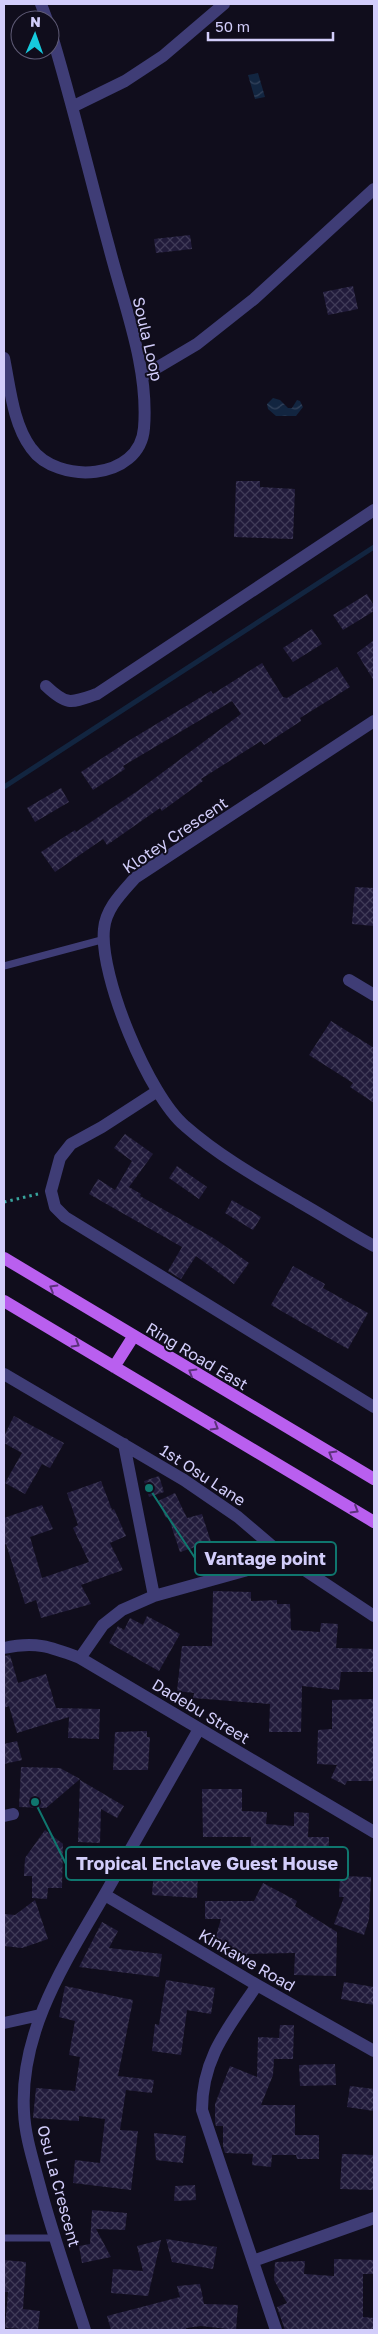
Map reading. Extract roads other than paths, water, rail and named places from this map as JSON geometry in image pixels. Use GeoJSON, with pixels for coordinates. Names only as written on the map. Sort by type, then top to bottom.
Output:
{"type":"FeatureCollection","features":[{"type":"Feature","properties":{"kind":"main road","name":"Ring Road East"},"geometry":{"type":"LineString","coordinates":[[4,1258],[133,1337],[374,1479]]}},
{"type":"Feature","properties":{"kind":"main road"},"geometry":{"type":"LineString","coordinates":[[4,1301],[374,1522]]}},
{"type":"Feature","properties":{"kind":"main road"},"geometry":{"type":"LineString","coordinates":[[114,1367],[133,1337]]}},
{"type":"Feature","properties":{"kind":"street"},"geometry":{"type":"LineString","coordinates":[[74,106],[124,81],[163,56],[224,4]]}},
{"type":"Feature","properties":{"kind":"street","name":"Soula Loop"},"geometry":{"type":"LineString","coordinates":[[4,358],[16,416],[31,449],[50,465],[80,473],[104,471],[123,463],[137,448],[144,430],[143,376],[74,106],[60,60]]}},
{"type":"Feature","properties":{"kind":"street"},"geometry":{"type":"LineString","coordinates":[[143,376],[197,344],[254,299],[374,189]]}},
{"type":"Feature","properties":{"kind":"street"},"geometry":{"type":"LineString","coordinates":[[46,686],[61,700],[77,701],[97,694],[374,510]]}},
{"type":"Feature","properties":{"kind":"street","name":"Klotey Crescent"},"geometry":{"type":"LineString","coordinates":[[374,720],[134,878],[113,903],[104,929],[111,983],[131,1036],[156,1092],[184,1126],[244,1169],[374,1246]]}},
{"type":"Feature","properties":{"kind":"street"},"geometry":{"type":"LineString","coordinates":[[349,980],[374,995]]}},
{"type":"Feature","properties":{"kind":"street"},"geometry":{"type":"LineString","coordinates":[[156,1092],[102,1127],[71,1144],[60,1158],[51,1191],[55,1207],[65,1217],[374,1407]]}},
{"type":"Feature","properties":{"kind":"street","name":"1st Osu Lane"},"geometry":{"type":"LineString","coordinates":[[4,1374],[124,1444],[238,1517],[285,1557],[374,1616]]}},
{"type":"Feature","properties":{"kind":"street"},"geometry":{"type":"LineString","coordinates":[[124,1444],[154,1596]]}},
{"type":"Feature","properties":{"kind":"street"},"geometry":{"type":"LineString","coordinates":[[80,1658],[103,1624],[122,1610],[154,1596],[244,1571],[285,1557]]}},
{"type":"Feature","properties":{"kind":"street","name":"Dadebu Street"},"geometry":{"type":"LineString","coordinates":[[4,1648],[35,1644],[47,1646],[80,1658],[374,1832]]}},
{"type":"Feature","properties":{"kind":"street","name":"Osu La Crescent"},"geometry":{"type":"LineString","coordinates":[[85,2330],[54,2238],[28,2143],[24,2114],[24,2082],[30,2049],[40,2015],[68,1956],[105,1895],[199,1729]]}},
{"type":"Feature","properties":{"kind":"street","name":"Kinkawe Road"},"geometry":{"type":"LineString","coordinates":[[105,1895],[257,1985],[374,2051]]}},
{"type":"Feature","properties":{"kind":"street"},"geometry":{"type":"LineString","coordinates":[[257,1985],[218,2044],[205,2072],[202,2092],[205,2118],[276,2330]]}},
{"type":"Feature","properties":{"kind":"street"},"geometry":{"type":"LineString","coordinates":[[4,2022],[40,2015]]}},
{"type":"Feature","properties":{"kind":"street"},"geometry":{"type":"LineString","coordinates":[[254,2261],[374,2218]]}},
{"type":"Feature","properties":{"kind":"lane"},"geometry":{"type":"LineString","coordinates":[[4,966],[105,939]]}},
{"type":"Feature","properties":{"kind":"lane"},"geometry":{"type":"LineString","coordinates":[[4,2238],[54,2238]]}},
{"type":"Feature","properties":{"kind":"water"},"geometry":{"type":"Polygon","coordinates":[[[258,73],[265,97],[255,99],[248,75],[258,73]]]}},
{"type":"Feature","properties":{"kind":"water"},"geometry":{"type":"Polygon","coordinates":[[[273,398],[280,400],[288,408],[292,408],[297,400],[300,401],[303,407],[296,416],[276,416],[268,409],[267,404],[273,398]]]}},
{"type":"Feature","properties":{"kind":"waterway"},"geometry":{"type":"LineString","coordinates":[[4,787],[374,547]]}},
{"type":"Feature","properties":{"kind":"place","name":"Vantage point"},"geometry":{"type":"Point","coordinates":[149,1488]}},
{"type":"Feature","properties":{"kind":"place","name":"Tropical Enclave Guest House"},"geometry":{"type":"Point","coordinates":[35,1802]}}]}
